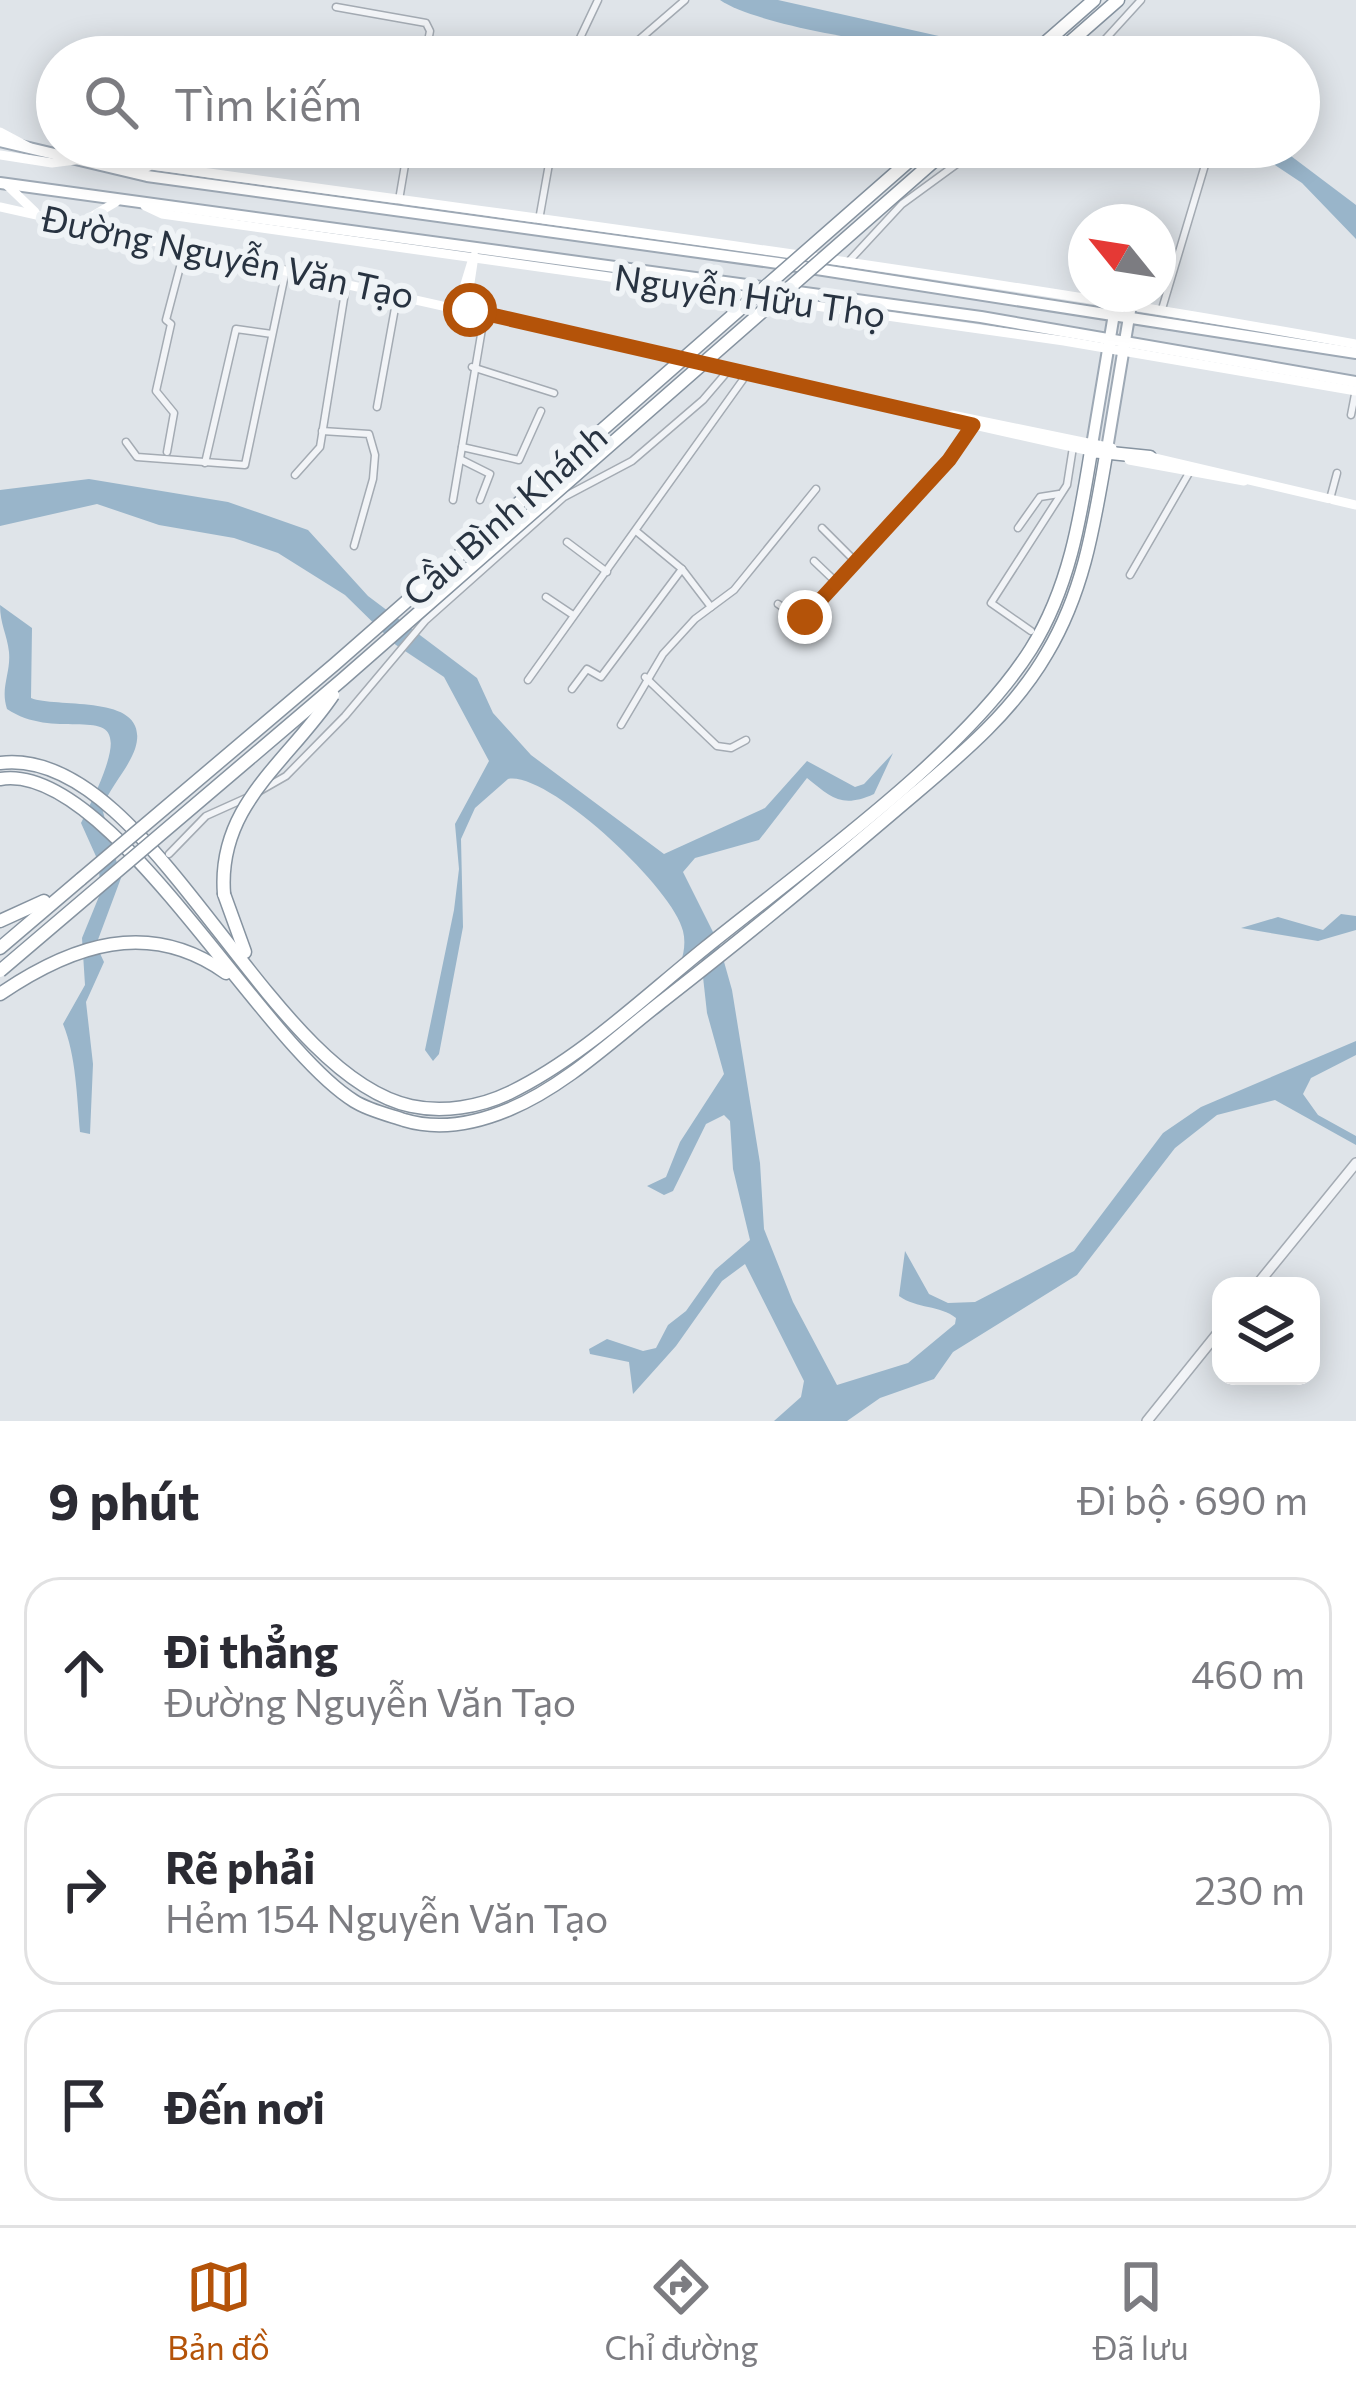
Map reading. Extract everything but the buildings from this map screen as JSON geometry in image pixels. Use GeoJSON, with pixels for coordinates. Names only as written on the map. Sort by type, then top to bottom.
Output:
{"type":"FeatureCollection","features":[{"type":"Feature","properties":{"kind":"highway"},"geometry":{"type":"LineString","coordinates":[[1052,36],[1094,0]]}},
{"type":"Feature","properties":{"kind":"highway"},"geometry":{"type":"LineString","coordinates":[[1077,36],[1118,0]]}},
{"type":"Feature","properties":{"kind":"highway","name":"Cầu Bình Khánh"},"geometry":{"type":"LineString","coordinates":[[81,879],[335,664],[901,168]]}},
{"type":"Feature","properties":{"kind":"highway","name":"Cầu Bình Khánh"},"geometry":{"type":"LineString","coordinates":[[343,679],[926,168]]}},
{"type":"Feature","properties":{"kind":"highway"},"geometry":{"type":"LineString","coordinates":[[0,779],[40,782],[72,799],[111,834],[262,1006],[353,1101],[410,1122],[462,1126],[513,1108],[636,1012],[994,701],[1032,646],[1061,588],[1091,447],[1150,457]]}},
{"type":"Feature","properties":{"kind":"highway"},"geometry":{"type":"LineString","coordinates":[[0,763],[47,766],[82,785],[162,865],[264,984],[361,1086],[412,1106],[462,1108],[508,1093],[734,945],[1007,711],[1047,654],[1077,594],[1107,451]]}},
{"type":"Feature","properties":{"kind":"highway"},"geometry":{"type":"LineString","coordinates":[[264,984],[236,937],[224,894],[224,858],[242,807],[343,679]]}},
{"type":"Feature","properties":{"kind":"highway"},"geometry":{"type":"LineString","coordinates":[[0,971],[343,679]]}},
{"type":"Feature","properties":{"kind":"highway"},"geometry":{"type":"LineString","coordinates":[[0,921],[33,909],[81,879]]}},
{"type":"Feature","properties":{"kind":"highway"},"geometry":{"type":"LineString","coordinates":[[0,948],[81,879]]}},
{"type":"Feature","properties":{"kind":"highway"},"geometry":{"type":"LineString","coordinates":[[0,994],[93,946],[139,939],[182,948],[228,975],[262,1006]]}},
{"type":"Feature","properties":{"kind":"main road"},"geometry":{"type":"LineString","coordinates":[[0,132],[30,148]]}},
{"type":"Feature","properties":{"kind":"main road"},"geometry":{"type":"LineString","coordinates":[[0,141],[36,149]]}},
{"type":"Feature","properties":{"kind":"main road"},"geometry":{"type":"LineString","coordinates":[[0,155],[36,161]]}},
{"type":"Feature","properties":{"kind":"main road"},"geometry":{"type":"LineString","coordinates":[[114,168],[480,218]]}},
{"type":"Feature","properties":{"kind":"main road"},"geometry":{"type":"LineString","coordinates":[[134,174],[145,168]]}},
{"type":"Feature","properties":{"kind":"main road"},"geometry":{"type":"LineString","coordinates":[[172,168],[399,200],[480,218]]}},
{"type":"Feature","properties":{"kind":"main road"},"geometry":{"type":"LineString","coordinates":[[3,184],[39,216]]}},
{"type":"Feature","properties":{"kind":"main road","name":"Nguyễn Hữu Thọ"},"geometry":{"type":"LineString","coordinates":[[3,184],[145,206],[163,203],[1109,343],[1356,388]]}},
{"type":"Feature","properties":{"kind":"main road"},"geometry":{"type":"LineString","coordinates":[[79,225],[116,202]]}},
{"type":"Feature","properties":{"kind":"main road"},"geometry":{"type":"LineString","coordinates":[[96,229],[94,220],[116,202]]}},
{"type":"Feature","properties":{"kind":"main road","name":"Đường Nguyễn Văn Tạo"},"geometry":{"type":"LineString","coordinates":[[0,207],[1091,447]]}},
{"type":"Feature","properties":{"kind":"main road"},"geometry":{"type":"LineString","coordinates":[[462,308],[480,218]]}},
{"type":"Feature","properties":{"kind":"main road","name":"Nguyễn Hữu Thọ"},"geometry":{"type":"LineString","coordinates":[[480,218],[538,220],[1068,301]]}},
{"type":"Feature","properties":{"kind":"main road","name":"Nguyễn Hữu Thọ"},"geometry":{"type":"LineString","coordinates":[[480,218],[586,238],[1068,303]]}},
{"type":"Feature","properties":{"kind":"main road"},"geometry":{"type":"LineString","coordinates":[[1091,447],[1114,312]]}},
{"type":"Feature","properties":{"kind":"main road"},"geometry":{"type":"LineString","coordinates":[[1130,312],[1107,451],[1189,473],[1244,481]]}},
{"type":"Feature","properties":{"kind":"main road","name":"Nguyễn Hữu Thọ"},"geometry":{"type":"LineString","coordinates":[[1136,312],[1356,348]]}},
{"type":"Feature","properties":{"kind":"main road","name":"Nguyễn Hữu Thọ"},"geometry":{"type":"LineString","coordinates":[[1175,312],[1268,333]]}},
{"type":"Feature","properties":{"kind":"main road","name":"Đường Nguyễn Văn Tạo"},"geometry":{"type":"LineString","coordinates":[[948,416],[1073,447],[1091,447]]}},
{"type":"Feature","properties":{"kind":"main road"},"geometry":{"type":"LineString","coordinates":[[1150,457],[1356,506]]}},
{"type":"Feature","properties":{"kind":"street"},"geometry":{"type":"LineString","coordinates":[[582,36],[598,0]]}},
{"type":"Feature","properties":{"kind":"street"},"geometry":{"type":"LineString","coordinates":[[643,36],[685,0]]}},
{"type":"Feature","properties":{"kind":"street"},"geometry":{"type":"LineString","coordinates":[[1108,36],[1141,0]]}},
{"type":"Feature","properties":{"kind":"street"},"geometry":{"type":"LineString","coordinates":[[336,7],[426,23],[426,36]]}},
{"type":"Feature","properties":{"kind":"street"},"geometry":{"type":"LineString","coordinates":[[399,200],[404,168]]}},
{"type":"Feature","properties":{"kind":"street"},"geometry":{"type":"LineString","coordinates":[[538,220],[549,168]]}},
{"type":"Feature","properties":{"kind":"street"},"geometry":{"type":"LineString","coordinates":[[849,264],[851,254],[902,204],[951,168]]}},
{"type":"Feature","properties":{"kind":"street"},"geometry":{"type":"LineString","coordinates":[[1176,262],[1204,168]]}},
{"type":"Feature","properties":{"kind":"street"},"geometry":{"type":"LineString","coordinates":[[167,452],[174,413],[157,396],[156,386],[171,322],[166,320],[171,287],[185,248]]}},
{"type":"Feature","properties":{"kind":"street"},"geometry":{"type":"LineString","coordinates":[[126,442],[137,458],[245,465],[286,270]]}},
{"type":"Feature","properties":{"kind":"street"},"geometry":{"type":"LineString","coordinates":[[295,475],[317,453],[347,283]]}},
{"type":"Feature","properties":{"kind":"street"},"geometry":{"type":"LineString","coordinates":[[377,407],[398,294]]}},
{"type":"Feature","properties":{"kind":"street"},"geometry":{"type":"LineString","coordinates":[[453,500],[484,313]]}},
{"type":"Feature","properties":{"kind":"street"},"geometry":{"type":"LineString","coordinates":[[205,464],[236,329],[272,334]]}},
{"type":"Feature","properties":{"kind":"street"},"geometry":{"type":"LineString","coordinates":[[472,367],[554,393]]}},
{"type":"Feature","properties":{"kind":"street"},"geometry":{"type":"LineString","coordinates":[[169,854],[206,816],[286,776],[345,716],[425,621],[564,497],[632,461],[703,400],[729,369]]}},
{"type":"Feature","properties":{"kind":"street"},"geometry":{"type":"LineString","coordinates":[[528,680],[749,371]]}},
{"type":"Feature","properties":{"kind":"street"},"geometry":{"type":"LineString","coordinates":[[1351,415],[1356,388]]}},
{"type":"Feature","properties":{"kind":"street"},"geometry":{"type":"LineString","coordinates":[[462,447],[519,460],[541,411]]}},
{"type":"Feature","properties":{"kind":"street"},"geometry":{"type":"LineString","coordinates":[[778,604],[798,621],[805,617],[949,460],[973,425]]}},
{"type":"Feature","properties":{"kind":"street"},"geometry":{"type":"LineString","coordinates":[[322,431],[369,434],[376,455],[354,546]]}},
{"type":"Feature","properties":{"kind":"street"},"geometry":{"type":"LineString","coordinates":[[1031,631],[991,603],[1068,482],[1073,447]]}},
{"type":"Feature","properties":{"kind":"street"},"geometry":{"type":"LineString","coordinates":[[462,460],[490,474],[480,500]]}},
{"type":"Feature","properties":{"kind":"street"},"geometry":{"type":"LineString","coordinates":[[1330,499],[1337,472]]}},
{"type":"Feature","properties":{"kind":"street"},"geometry":{"type":"LineString","coordinates":[[1130,575],[1189,473]]}},
{"type":"Feature","properties":{"kind":"street"},"geometry":{"type":"LineString","coordinates":[[621,725],[645,677],[679,635],[734,590],[816,489]]}},
{"type":"Feature","properties":{"kind":"street"},"geometry":{"type":"LineString","coordinates":[[1018,528],[1040,497],[1059,494]]}},
{"type":"Feature","properties":{"kind":"street"},"geometry":{"type":"LineString","coordinates":[[822,528],[855,560]]}},
{"type":"Feature","properties":{"kind":"street"},"geometry":{"type":"LineString","coordinates":[[636,531],[682,569],[711,607]]}},
{"type":"Feature","properties":{"kind":"street"},"geometry":{"type":"LineString","coordinates":[[567,542],[607,572]]}},
{"type":"Feature","properties":{"kind":"street"},"geometry":{"type":"LineString","coordinates":[[814,561],[836,582]]}},
{"type":"Feature","properties":{"kind":"street"},"geometry":{"type":"LineString","coordinates":[[572,689],[587,669],[601,677],[682,569]]}},
{"type":"Feature","properties":{"kind":"street"},"geometry":{"type":"LineString","coordinates":[[546,597],[574,616]]}},
{"type":"Feature","properties":{"kind":"street"},"geometry":{"type":"LineString","coordinates":[[645,677],[717,746],[730,748],[746,740]]}},
{"type":"Feature","properties":{"kind":"street"},"geometry":{"type":"LineString","coordinates":[[1263,1277],[1356,1163]]}},
{"type":"Feature","properties":{"kind":"street"},"geometry":{"type":"LineString","coordinates":[[1147,1421],[1212,1339]]}},
{"type":"Feature","properties":{"kind":"water"},"geometry":{"type":"Polygon","coordinates":[[[720,0],[778,0],[938,36],[842,36],[745,12],[720,0]]]}},
{"type":"Feature","properties":{"kind":"water"},"geometry":{"type":"Polygon","coordinates":[[[1280,168],[1307,168],[1356,205],[1356,239],[1302,183],[1280,168]]]}},
{"type":"Feature","properties":{"kind":"water"},"geometry":{"type":"Polygon","coordinates":[[[89,479],[228,502],[308,530],[368,596],[477,678],[493,713],[531,755],[664,854],[765,808],[807,761],[855,787],[864,784],[893,753],[874,794],[845,801],[807,778],[759,840],[695,858],[683,872],[719,944],[732,990],[760,1163],[764,1229],[793,1302],[837,1385],[908,1363],[955,1324],[950,1314],[899,1296],[905,1251],[929,1294],[948,1303],[975,1302],[1074,1251],[1163,1133],[1201,1107],[1356,1041],[1356,1055],[1311,1078],[1303,1094],[1318,1115],[1356,1136],[1356,1145],[1275,1100],[1217,1115],[1175,1148],[1077,1275],[953,1352],[934,1379],[880,1398],[847,1421],[774,1421],[801,1397],[804,1381],[745,1264],[722,1281],[676,1346],[633,1394],[629,1362],[590,1354],[589,1349],[607,1339],[643,1351],[656,1348],[668,1325],[686,1311],[715,1270],[750,1240],[733,1169],[730,1121],[724,1115],[706,1124],[673,1191],[664,1195],[647,1186],[666,1177],[680,1142],[724,1074],[707,1013],[701,959],[671,1002],[642,1020],[666,991],[683,955],[683,931],[675,912],[634,862],[579,813],[551,793],[508,779],[475,808],[461,839],[463,927],[439,1054],[433,1061],[425,1050],[454,910],[459,869],[455,824],[489,761],[444,677],[396,645],[345,595],[278,553],[234,538],[159,525],[97,504],[0,526],[0,490],[89,479]]]}},
{"type":"Feature","properties":{"kind":"water"},"geometry":{"type":"Polygon","coordinates":[[[0,605],[32,628],[31,698],[117,711],[137,731],[132,756],[102,808],[121,878],[96,945],[104,962],[86,1002],[93,1064],[90,1134],[80,1132],[73,1063],[63,1024],[85,985],[82,938],[100,894],[99,863],[81,823],[102,777],[110,748],[108,732],[96,726],[32,720],[7,709],[9,652],[0,605]]]}},
{"type":"Feature","properties":{"kind":"water"},"geometry":{"type":"Polygon","coordinates":[[[1341,914],[1356,916],[1356,930],[1318,941],[1241,928],[1278,917],[1323,930],[1341,914]]]}},
{"type":"Feature","properties":{"kind":"route"},"geometry":{"type":"LineString","coordinates":[[470,310],[973,425],[949,460],[805,617]]}}]}
